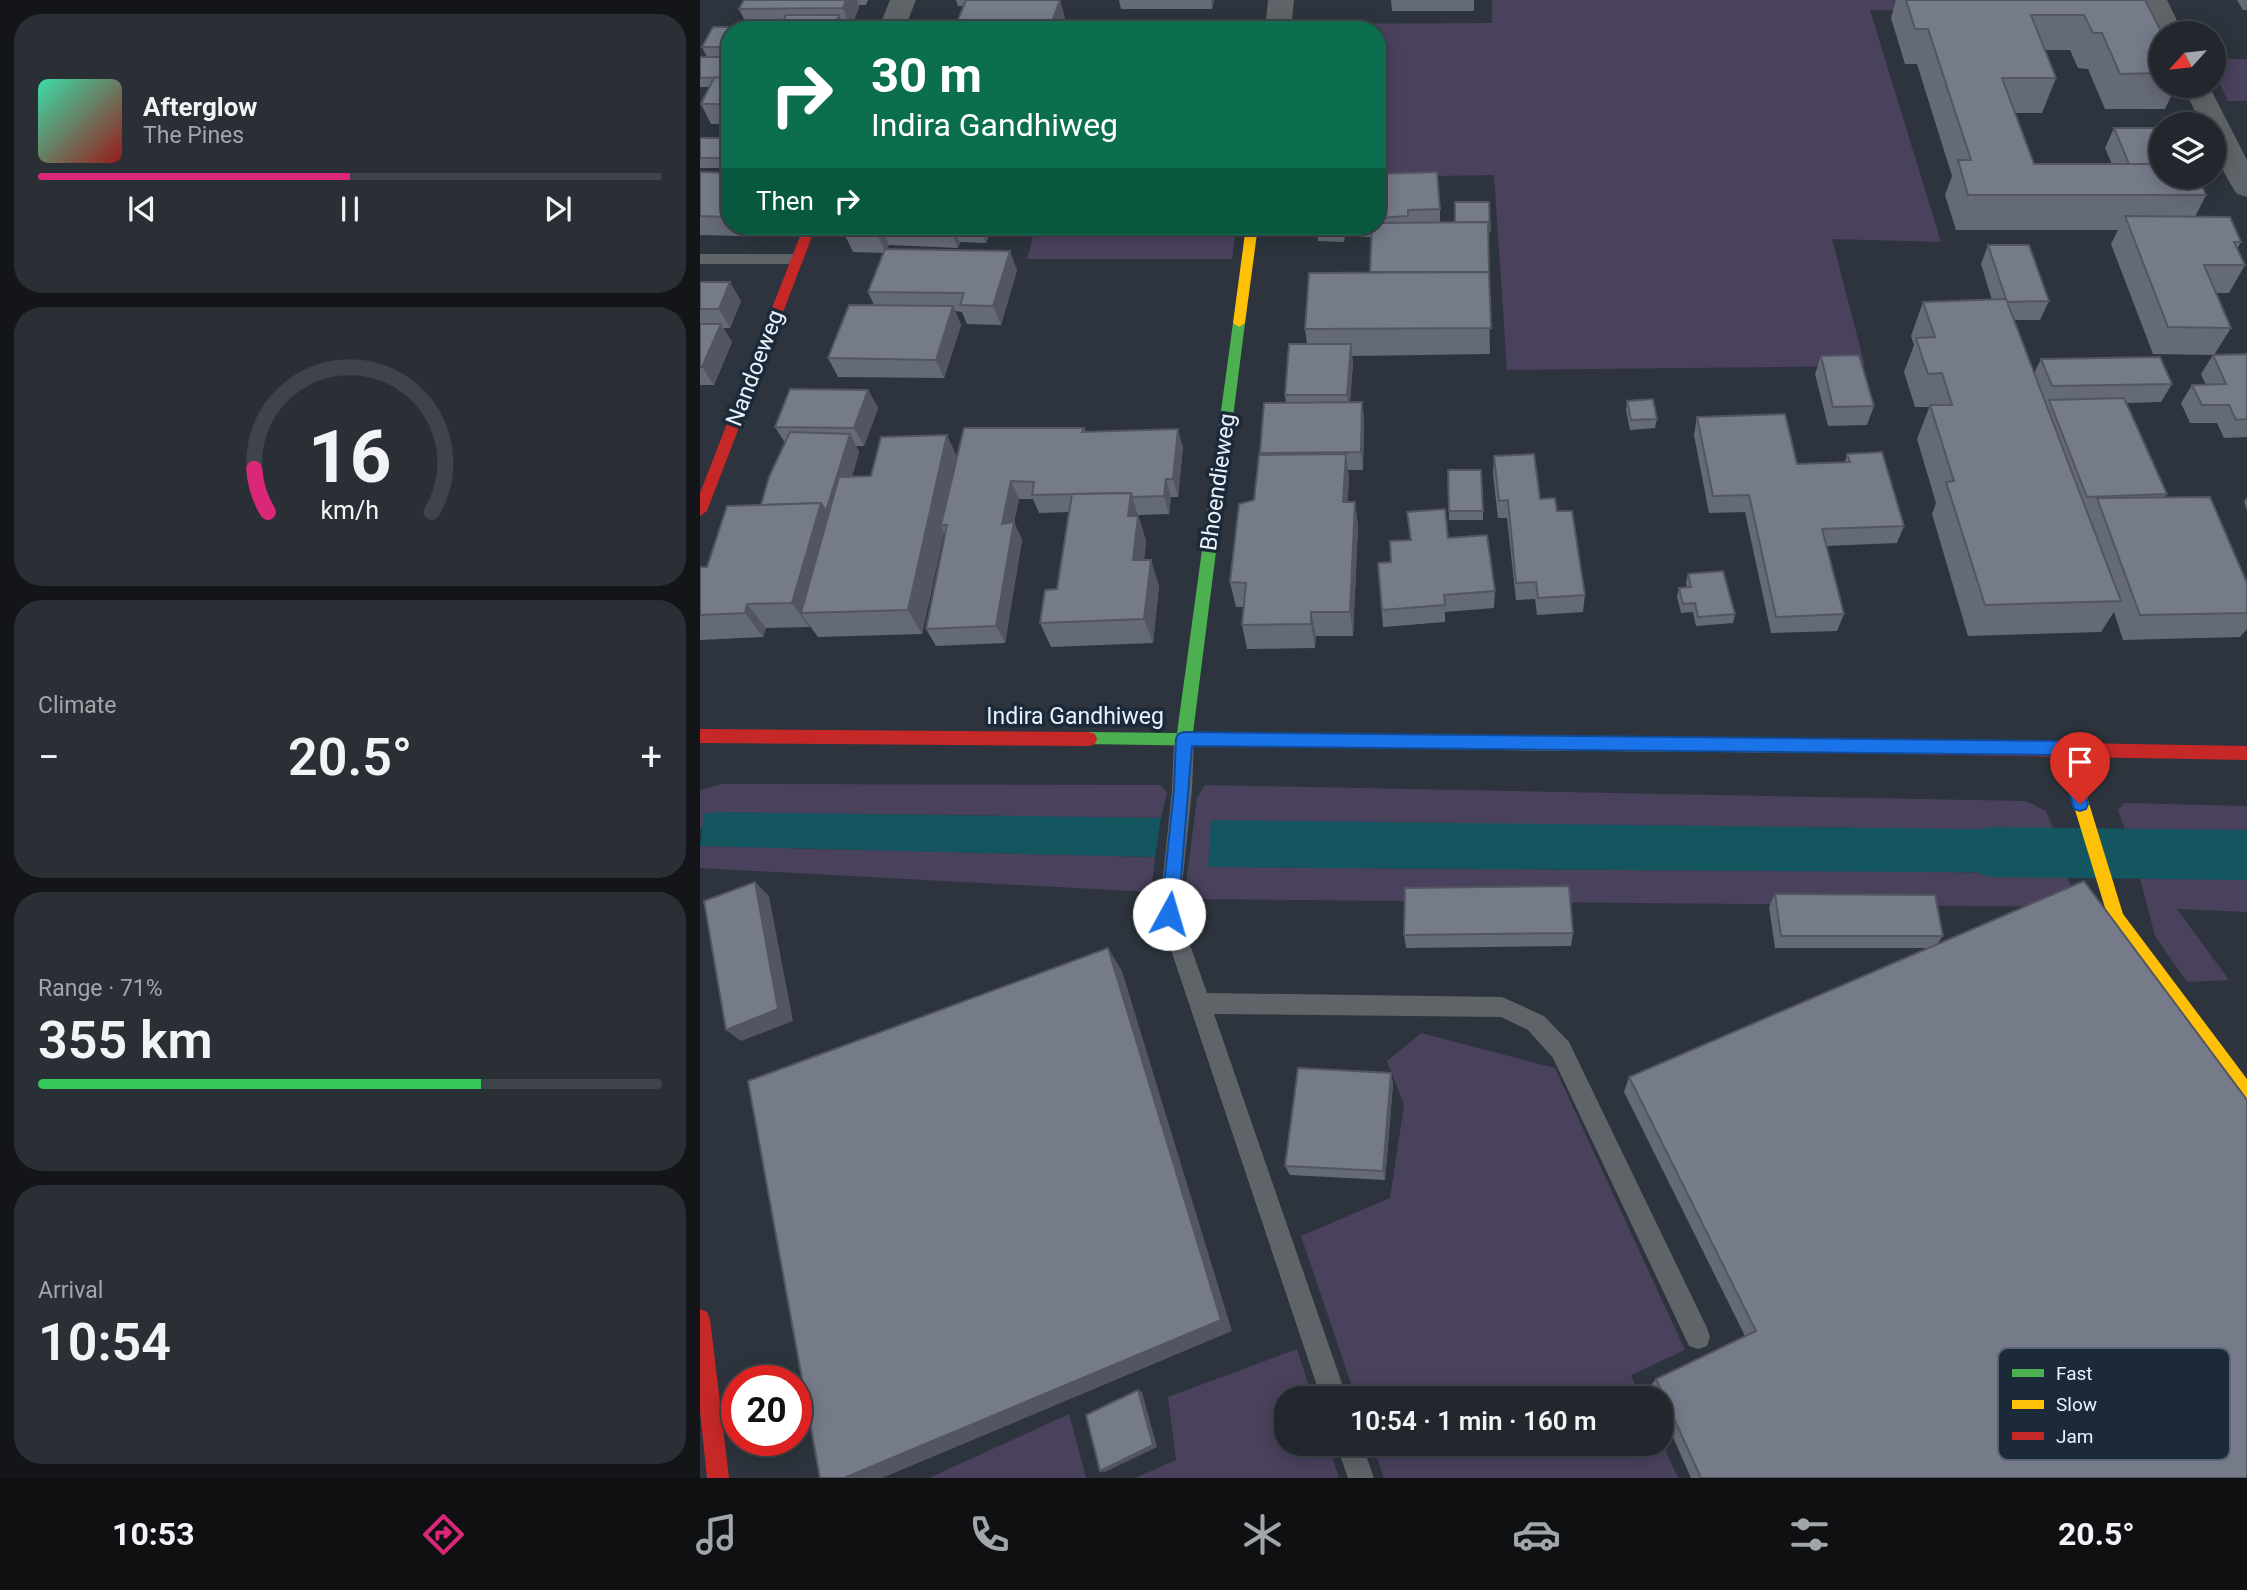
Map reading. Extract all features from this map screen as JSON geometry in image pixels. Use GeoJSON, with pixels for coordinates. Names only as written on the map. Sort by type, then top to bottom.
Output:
{"type":"FeatureCollection","features":[{"type":"Feature","properties":{"kind":"street"},"geometry":{"type":"LineString","coordinates":[[895,21],[903,0]]}},
{"type":"Feature","properties":{"kind":"street"},"geometry":{"type":"LineString","coordinates":[[1279,21],[1281,0]]}},
{"type":"Feature","properties":{"kind":"street"},"geometry":{"type":"LineString","coordinates":[[2154,0],[2164,21]]}},
{"type":"Feature","properties":{"kind":"street"},"geometry":{"type":"LineString","coordinates":[[2202,98],[2247,188]]}},
{"type":"Feature","properties":{"kind":"street","name":"Nandoeweg"},"geometry":{"type":"LineString","coordinates":[[700,510],[806,235]]}},
{"type":"Feature","properties":{"kind":"street","name":"Bhoendieweg"},"geometry":{"type":"LineString","coordinates":[[1184,739],[1251,235]]}},
{"type":"Feature","properties":{"kind":"street","name":"Indira Gandhiweg"},"geometry":{"type":"LineString","coordinates":[[700,736],[2064,748],[2247,753]]}},
{"type":"Feature","properties":{"kind":"street"},"geometry":{"type":"LineString","coordinates":[[2064,748],[2116,918],[2247,1094]]}},
{"type":"Feature","properties":{"kind":"street"},"geometry":{"type":"LineString","coordinates":[[700,1319],[718,1478]]}},
{"type":"Feature","properties":{"kind":"lane"},"geometry":{"type":"LineString","coordinates":[[700,259],[797,259]]}},
{"type":"Feature","properties":{"kind":"lane"},"geometry":{"type":"LineString","coordinates":[[1184,739],[1182,790],[1169,914],[1330,1386]]}},
{"type":"Feature","properties":{"kind":"lane"},"geometry":{"type":"LineString","coordinates":[[1199,1003],[1502,1007],[1536,1023],[1561,1050],[1698,1337]]}},
{"type":"Feature","properties":{"kind":"lane"},"geometry":{"type":"LineString","coordinates":[[1353,1456],[1361,1478]]}},
{"type":"Feature","properties":{"kind":"shaded area"},"geometry":{"type":"Polygon","coordinates":[[[1492,0],[2111,0],[2117,13],[1870,10],[1941,242],[1832,239],[1865,366],[1507,370],[1494,175],[1386,177],[1386,24],[1492,23],[1492,0]]]}},
{"type":"Feature","properties":{"kind":"shaded area"},"geometry":{"type":"Polygon","coordinates":[[[2226,59],[2247,59],[2247,101],[2228,101],[2226,59]]]}},
{"type":"Feature","properties":{"kind":"shaded area"},"geometry":{"type":"Polygon","coordinates":[[[1034,235],[1235,235],[1232,259],[1027,259],[1034,235]]]}},
{"type":"Feature","properties":{"kind":"shaded area"},"geometry":{"type":"Polygon","coordinates":[[[722,784],[1161,785],[1167,793],[1161,818],[714,812],[700,830],[700,790],[722,784]]]}},
{"type":"Feature","properties":{"kind":"shaded area"},"geometry":{"type":"Polygon","coordinates":[[[1205,785],[2026,801],[2046,811],[2054,830],[1212,821],[1208,867],[2065,873],[2081,907],[1184,899],[1197,798],[1205,785]]]}},
{"type":"Feature","properties":{"kind":"shaded area"},"geometry":{"type":"Polygon","coordinates":[[[2124,803],[2247,806],[2247,835],[2126,833],[2118,810],[2124,803]]]}},
{"type":"Feature","properties":{"kind":"shaded area"},"geometry":{"type":"Polygon","coordinates":[[[700,846],[1155,857],[1151,892],[700,868],[700,846]]]}},
{"type":"Feature","properties":{"kind":"shaded area"},"geometry":{"type":"Polygon","coordinates":[[[2136,863],[2247,866],[2247,912],[2177,909],[2229,980],[2187,982],[2155,936],[2136,863]]]}},
{"type":"Feature","properties":{"kind":"shaded area"},"geometry":{"type":"Polygon","coordinates":[[[1421,1033],[1555,1068],[1685,1350],[1631,1375],[1636,1386],[1352,1386],[1301,1236],[1390,1198],[1404,1105],[1387,1061],[1421,1033]]]}},
{"type":"Feature","properties":{"kind":"shaded area"},"geometry":{"type":"Polygon","coordinates":[[[1297,1349],[1309,1386],[1274,1386],[1274,1456],[1332,1456],[1339,1478],[1135,1478],[1176,1460],[1168,1397],[1297,1349]]]}},
{"type":"Feature","properties":{"kind":"shaded area"},"geometry":{"type":"Polygon","coordinates":[[[1069,1414],[1086,1478],[929,1478],[1069,1414]]]}},
{"type":"Feature","properties":{"kind":"shaded area"},"geometry":{"type":"Polygon","coordinates":[[[1376,1456],[1668,1456],[1678,1478],[1384,1478],[1376,1456]]]}},
{"type":"Feature","properties":{"kind":"water"},"geometry":{"type":"Polygon","coordinates":[[[704,814],[1161,818],[1155,857],[700,846],[704,814]]]}},
{"type":"Feature","properties":{"kind":"water"},"geometry":{"type":"Polygon","coordinates":[[[1211,820],[2054,830],[2065,873],[1208,867],[1211,820]]]}},
{"type":"Feature","properties":{"kind":"water"},"geometry":{"type":"Polygon","coordinates":[[[2126,833],[2247,835],[2247,866],[2136,863],[2126,833]]]}},
{"type":"Feature","properties":{"kind":"building"},"geometry":{"type":"Polygon","coordinates":[[[744,0],[846,0],[843,8],[739,9],[744,0]]]}},
{"type":"Feature","properties":{"kind":"building"},"geometry":{"type":"Polygon","coordinates":[[[966,0],[1060,0],[1052,21],[958,21],[966,0]]]}},
{"type":"Feature","properties":{"kind":"building"},"geometry":{"type":"Polygon","coordinates":[[[1906,0],[2145,0],[2156,21],[2149,21],[2149,73],[2120,74],[2102,33],[2093,33],[2084,15],[2031,15],[2056,78],[2002,78],[2034,164],[2149,164],[2149,189],[2203,189],[2206,195],[1968,195],[1958,160],[1971,160],[1928,29],[1915,29],[1906,0]]]}},
{"type":"Feature","properties":{"kind":"building"},"geometry":{"type":"Polygon","coordinates":[[[786,15],[839,15],[837,21],[783,21],[786,15]]]}},
{"type":"Feature","properties":{"kind":"building"},"geometry":{"type":"Polygon","coordinates":[[[713,27],[721,27],[721,47],[702,47],[713,27]]]}},
{"type":"Feature","properties":{"kind":"building"},"geometry":{"type":"Polygon","coordinates":[[[700,57],[721,57],[721,77],[700,78],[700,57]]]}},
{"type":"Feature","properties":{"kind":"building"},"geometry":{"type":"Polygon","coordinates":[[[714,78],[721,78],[721,104],[701,104],[714,78]]]}},
{"type":"Feature","properties":{"kind":"building"},"geometry":{"type":"Polygon","coordinates":[[[2114,128],[2149,128],[2149,164],[2129,164],[2114,128]]]}},
{"type":"Feature","properties":{"kind":"building"},"geometry":{"type":"Polygon","coordinates":[[[700,138],[721,138],[721,158],[700,158],[700,138]]]}},
{"type":"Feature","properties":{"kind":"building"},"geometry":{"type":"Polygon","coordinates":[[[700,172],[721,173],[721,217],[700,216],[700,172]]]}},
{"type":"Feature","properties":{"kind":"building"},"geometry":{"type":"Polygon","coordinates":[[[1437,172],[1440,209],[1408,210],[1408,216],[1386,217],[1386,174],[1437,172]]]}},
{"type":"Feature","properties":{"kind":"building"},"geometry":{"type":"Polygon","coordinates":[[[1455,202],[1489,202],[1490,231],[1488,222],[1455,223],[1455,202]]]}},
{"type":"Feature","properties":{"kind":"building"},"geometry":{"type":"Polygon","coordinates":[[[2125,216],[2230,217],[2241,242],[2234,242],[2245,265],[2204,265],[2231,328],[2168,327],[2125,216]]]}},
{"type":"Feature","properties":{"kind":"building"},"geometry":{"type":"Polygon","coordinates":[[[1488,222],[1489,272],[1370,272],[1372,235],[1386,235],[1386,223],[1488,222]]]}},
{"type":"Feature","properties":{"kind":"building"},"geometry":{"type":"Polygon","coordinates":[[[1988,245],[2029,245],[2049,301],[2007,302],[1988,245]]]}},
{"type":"Feature","properties":{"kind":"building"},"geometry":{"type":"Polygon","coordinates":[[[885,249],[1010,251],[993,306],[960,305],[964,293],[868,292],[885,249]]]}},
{"type":"Feature","properties":{"kind":"building"},"geometry":{"type":"Polygon","coordinates":[[[1489,272],[1491,328],[1305,329],[1309,273],[1489,272]]]}},
{"type":"Feature","properties":{"kind":"building"},"geometry":{"type":"Polygon","coordinates":[[[700,282],[730,282],[719,309],[700,309],[700,282]]]}},
{"type":"Feature","properties":{"kind":"building"},"geometry":{"type":"Polygon","coordinates":[[[2006,299],[2121,601],[1985,605],[1946,482],[1954,481],[1930,405],[1952,405],[1942,373],[1928,374],[1916,338],[1935,337],[1923,302],[2006,299]]]}},
{"type":"Feature","properties":{"kind":"building"},"geometry":{"type":"Polygon","coordinates":[[[849,305],[953,306],[936,360],[828,358],[849,305]]]}},
{"type":"Feature","properties":{"kind":"building"},"geometry":{"type":"Polygon","coordinates":[[[700,324],[721,324],[702,367],[700,367],[700,324]]]}},
{"type":"Feature","properties":{"kind":"building"},"geometry":{"type":"Polygon","coordinates":[[[1289,344],[1351,344],[1347,395],[1285,395],[1289,344]]]}},
{"type":"Feature","properties":{"kind":"building"},"geometry":{"type":"Polygon","coordinates":[[[2247,354],[2247,419],[2236,420],[2229,405],[2202,405],[2192,385],[2226,384],[2213,355],[2247,354]]]}},
{"type":"Feature","properties":{"kind":"building"},"geometry":{"type":"Polygon","coordinates":[[[1859,355],[1874,406],[1833,407],[1821,356],[1859,355]]]}},
{"type":"Feature","properties":{"kind":"building"},"geometry":{"type":"Polygon","coordinates":[[[2160,357],[2172,384],[2052,386],[2041,359],[2160,357]]]}},
{"type":"Feature","properties":{"kind":"building"},"geometry":{"type":"Polygon","coordinates":[[[790,389],[868,390],[854,428],[775,427],[790,389]]]}},
{"type":"Feature","properties":{"kind":"building"},"geometry":{"type":"Polygon","coordinates":[[[2124,398],[2167,494],[2087,497],[2049,400],[2124,398]]]}},
{"type":"Feature","properties":{"kind":"building"},"geometry":{"type":"Polygon","coordinates":[[[1653,399],[1657,419],[1631,420],[1627,401],[1653,399]]]}},
{"type":"Feature","properties":{"kind":"building"},"geometry":{"type":"Polygon","coordinates":[[[1362,402],[1361,452],[1260,453],[1264,403],[1362,402]]]}},
{"type":"Feature","properties":{"kind":"building"},"geometry":{"type":"Polygon","coordinates":[[[1785,414],[1797,464],[1850,462],[1847,454],[1882,452],[1904,526],[1822,529],[1844,614],[1776,617],[1749,495],[1713,496],[1697,417],[1785,414]]]}},
{"type":"Feature","properties":{"kind":"building"},"geometry":{"type":"Polygon","coordinates":[[[964,428],[1084,428],[1082,432],[1178,429],[1173,479],[1166,479],[1164,496],[1132,497],[1131,493],[1032,495],[1034,482],[1011,481],[1002,524],[1014,522],[996,626],[926,629],[947,525],[941,525],[964,428]]]}},
{"type":"Feature","properties":{"kind":"building"},"geometry":{"type":"Polygon","coordinates":[[[790,432],[850,434],[826,511],[821,503],[761,505],[769,477],[790,432]]]}},
{"type":"Feature","properties":{"kind":"building"},"geometry":{"type":"Polygon","coordinates":[[[947,435],[908,610],[801,613],[839,477],[871,476],[881,437],[947,435]]]}},
{"type":"Feature","properties":{"kind":"building"},"geometry":{"type":"Polygon","coordinates":[[[1346,454],[1343,502],[1355,502],[1350,612],[1311,612],[1311,624],[1242,625],[1246,583],[1230,582],[1239,504],[1254,500],[1259,455],[1346,454]]]}},
{"type":"Feature","properties":{"kind":"building"},"geometry":{"type":"Polygon","coordinates":[[[1534,454],[1540,499],[1555,498],[1557,511],[1572,511],[1585,595],[1538,598],[1536,582],[1516,583],[1508,500],[1499,501],[1494,456],[1534,454]]]}},
{"type":"Feature","properties":{"kind":"building"},"geometry":{"type":"Polygon","coordinates":[[[1448,470],[1481,470],[1483,511],[1449,511],[1448,470]]]}},
{"type":"Feature","properties":{"kind":"building"},"geometry":{"type":"Polygon","coordinates":[[[1131,493],[1128,516],[1138,516],[1133,560],[1151,560],[1144,619],[1040,623],[1045,590],[1057,589],[1072,494],[1131,493]]]}},
{"type":"Feature","properties":{"kind":"building"},"geometry":{"type":"Polygon","coordinates":[[[2210,497],[2247,583],[2247,613],[2140,615],[2097,498],[2210,497]]]}},
{"type":"Feature","properties":{"kind":"building"},"geometry":{"type":"Polygon","coordinates":[[[821,503],[792,603],[747,604],[745,613],[700,615],[700,567],[707,567],[727,506],[821,503]]]}},
{"type":"Feature","properties":{"kind":"building"},"geometry":{"type":"Polygon","coordinates":[[[1445,509],[1448,538],[1487,535],[1495,591],[1444,595],[1445,605],[1382,610],[1378,563],[1391,562],[1390,541],[1411,540],[1407,512],[1445,509]]]}},
{"type":"Feature","properties":{"kind":"building"},"geometry":{"type":"Polygon","coordinates":[[[1723,571],[1735,614],[1698,617],[1695,603],[1683,604],[1679,588],[1691,587],[1688,574],[1723,571]]]}},
{"type":"Feature","properties":{"kind":"building"},"geometry":{"type":"Polygon","coordinates":[[[2084,881],[2247,1100],[2247,1478],[1701,1478],[1673,1416],[1673,1386],[1659,1386],[1656,1379],[1756,1331],[1629,1077],[2084,881]]]}},
{"type":"Feature","properties":{"kind":"building"},"geometry":{"type":"Polygon","coordinates":[[[755,882],[778,1009],[726,1030],[704,901],[755,882]]]}},
{"type":"Feature","properties":{"kind":"building"},"geometry":{"type":"Polygon","coordinates":[[[1569,886],[1573,933],[1404,935],[1405,888],[1569,886]]]}},
{"type":"Feature","properties":{"kind":"building"},"geometry":{"type":"Polygon","coordinates":[[[1775,894],[1935,895],[1943,936],[1781,936],[1775,894]]]}},
{"type":"Feature","properties":{"kind":"building"},"geometry":{"type":"Polygon","coordinates":[[[1108,948],[1221,1320],[844,1478],[820,1478],[812,1434],[812,1365],[800,1365],[748,1081],[1108,948]]]}},
{"type":"Feature","properties":{"kind":"building"},"geometry":{"type":"Polygon","coordinates":[[[1298,1068],[1391,1073],[1383,1171],[1285,1166],[1298,1068]]]}},
{"type":"Feature","properties":{"kind":"building"},"geometry":{"type":"Polygon","coordinates":[[[1138,1390],[1153,1445],[1100,1471],[1086,1415],[1138,1390]]]}},
{"type":"Feature","properties":{"kind":"waterway"},"geometry":{"type":"LineString","coordinates":[[1988,852],[2247,855]]}},
{"type":"Feature","properties":{"kind":"traffic: fast"},"geometry":{"type":"LineString","coordinates":[[1184,739],[1239,323]]}},
{"type":"Feature","properties":{"kind":"traffic: fast"},"geometry":{"type":"LineString","coordinates":[[1089,739],[1502,743]]}},
{"type":"Feature","properties":{"kind":"traffic: slow"},"geometry":{"type":"LineString","coordinates":[[1239,323],[1251,235]]}},
{"type":"Feature","properties":{"kind":"traffic: slow"},"geometry":{"type":"LineString","coordinates":[[1502,743],[1838,746]]}},
{"type":"Feature","properties":{"kind":"traffic: slow"},"geometry":{"type":"LineString","coordinates":[[2064,748],[2116,918],[2247,1094]]}},
{"type":"Feature","properties":{"kind":"traffic: jam"},"geometry":{"type":"LineString","coordinates":[[700,511],[807,235]]}},
{"type":"Feature","properties":{"kind":"traffic: jam"},"geometry":{"type":"LineString","coordinates":[[700,736],[1089,739]]}},
{"type":"Feature","properties":{"kind":"traffic: jam"},"geometry":{"type":"LineString","coordinates":[[1838,746],[2247,753]]}},
{"type":"Feature","properties":{"kind":"traffic: jam"},"geometry":{"type":"LineString","coordinates":[[700,1319],[718,1478]]}},
{"type":"Feature","properties":{"kind":"route"},"geometry":{"type":"LineString","coordinates":[[1169,914],[1182,790],[1184,739],[2064,748],[2080,804]]}}]}
